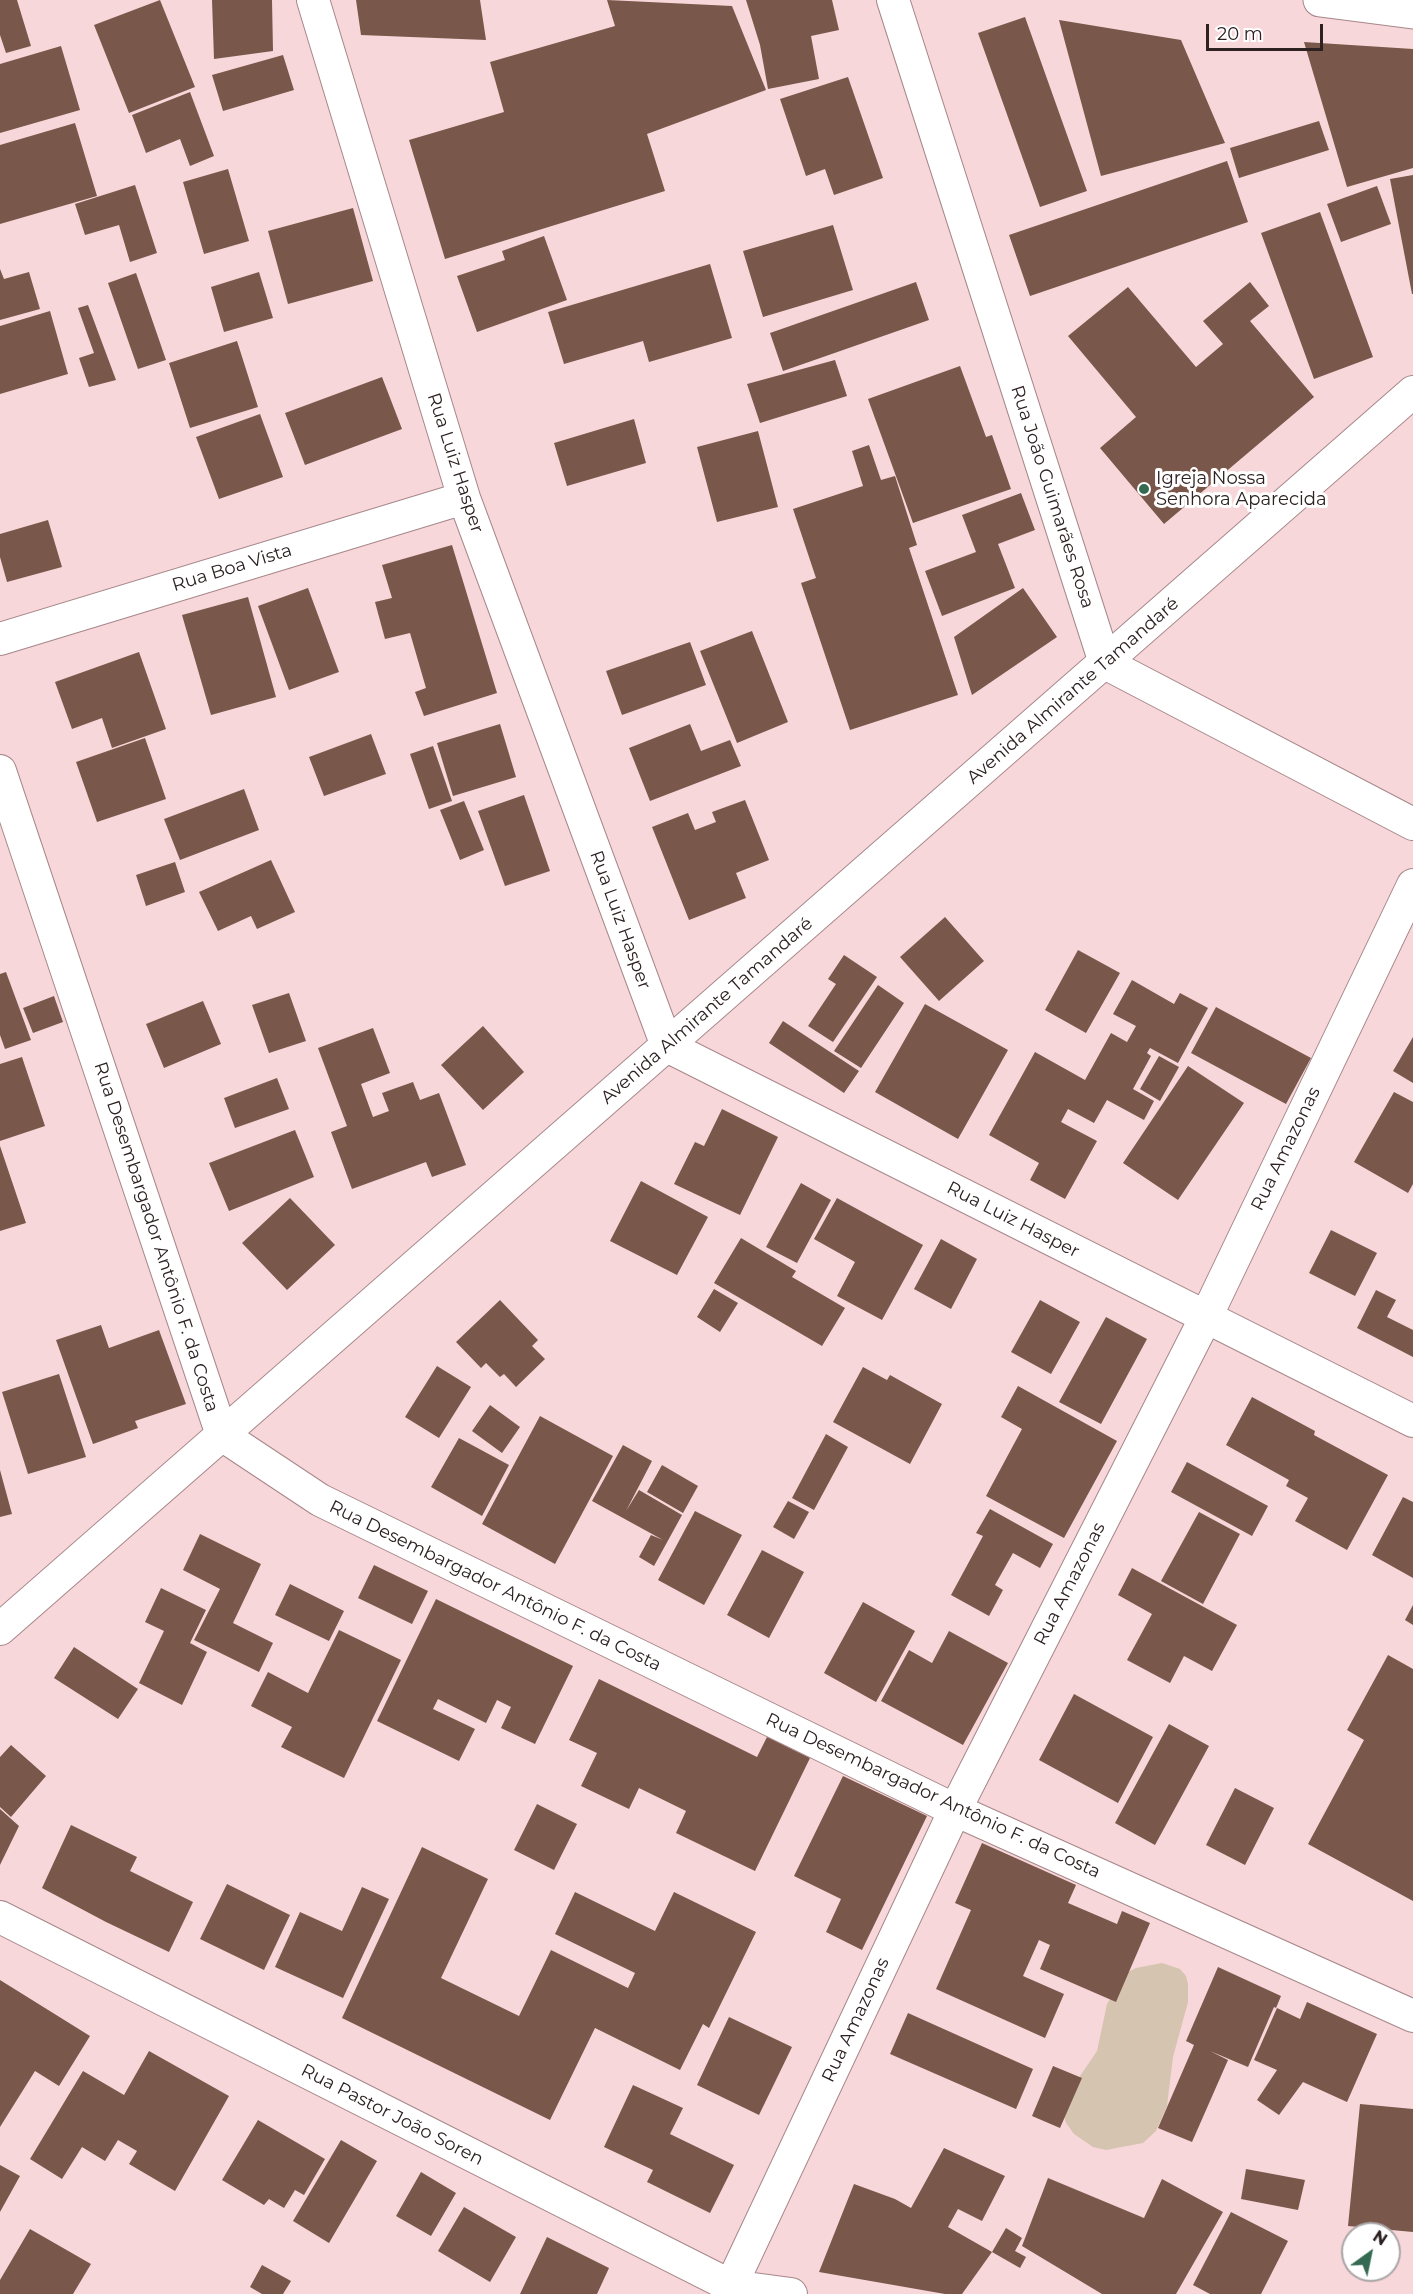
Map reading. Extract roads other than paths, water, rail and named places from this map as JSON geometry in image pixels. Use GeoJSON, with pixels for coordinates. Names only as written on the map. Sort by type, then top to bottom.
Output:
{"type":"FeatureCollection","features":[{"type":"Feature","properties":{"kind":"main road"},"geometry":{"type":"LineString","coordinates":[[1320,0],[1413,12]]}},
{"type":"Feature","properties":{"kind":"street","name":"Rua Luiz Hasper"},"geometry":{"type":"LineString","coordinates":[[314,0],[464,498],[667,1047],[1413,1421]]}},
{"type":"Feature","properties":{"kind":"street","name":"Rua João Guimarães Rosa"},"geometry":{"type":"LineString","coordinates":[[893,0],[1105,663]]}},
{"type":"Feature","properties":{"kind":"street","name":"Avenida Almirante Tamandaré"},"geometry":{"type":"LineString","coordinates":[[0,1629],[1413,392]]}},
{"type":"Feature","properties":{"kind":"street","name":"Rua Boa Vista"},"geometry":{"type":"LineString","coordinates":[[0,639],[464,498]]}},
{"type":"Feature","properties":{"kind":"street"},"geometry":{"type":"LineString","coordinates":[[1105,663],[1413,824]]}},
{"type":"Feature","properties":{"kind":"street","name":"Rua Desembargador Antônio F. da Costa"},"geometry":{"type":"LineString","coordinates":[[0,771],[222,1435],[320,1500],[955,1810],[1413,2016]]}},
{"type":"Feature","properties":{"kind":"street","name":"Rua Amazonas"},"geometry":{"type":"LineString","coordinates":[[729,2290],[955,1810],[1206,1317],[1413,885]]}},
{"type":"Feature","properties":{"kind":"street","name":"Rua Pastor João Soren"},"geometry":{"type":"LineString","coordinates":[[0,1917],[729,2290],[791,2294]]}},
{"type":"Feature","properties":{"kind":"place","name":"Igreja Nossa Senhora Aparecida"},"geometry":{"type":"Point","coordinates":[1144,489]}}]}
